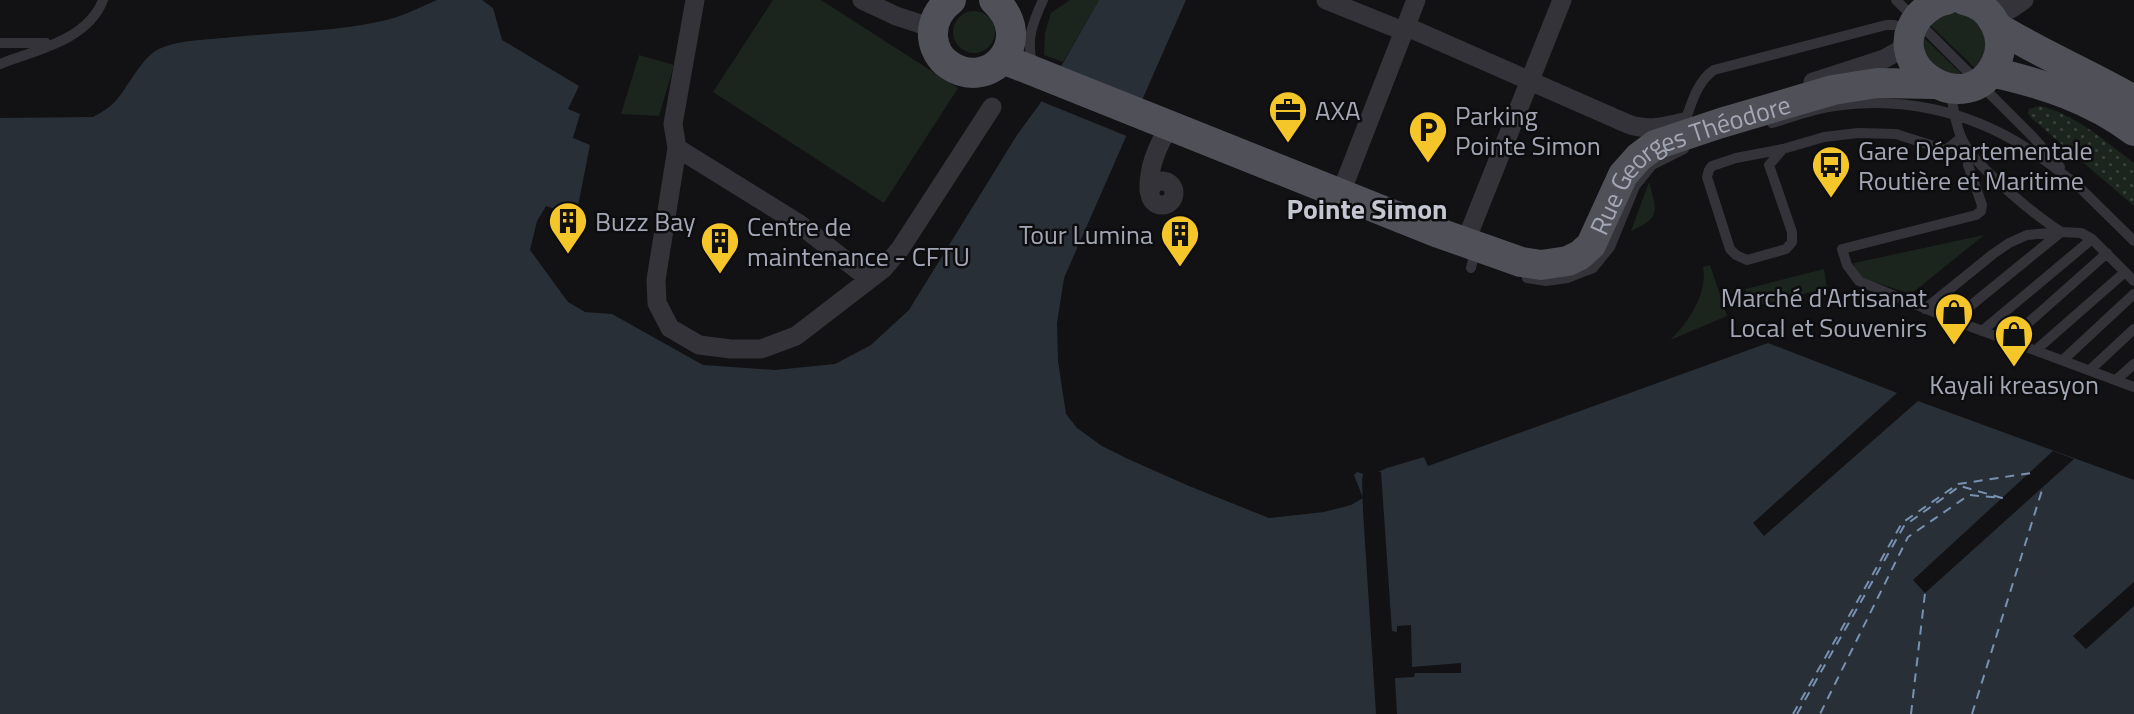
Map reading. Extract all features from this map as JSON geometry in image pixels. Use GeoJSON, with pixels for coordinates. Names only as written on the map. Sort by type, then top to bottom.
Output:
{"type":"FeatureCollection","features":[{"type":"Feature","properties":{"kind":"main road"},"geometry":{"type":"LineString","coordinates":[[951,0],[936,15],[933,40],[937,52],[945,62],[968,72],[981,72],[993,67],[1003,59],[1009,48],[1012,35],[1010,21],[1004,9],[994,0]]}},
{"type":"Feature","properties":{"kind":"main road"},"geometry":{"type":"LineString","coordinates":[[1946,0],[1933,4],[1909,24],[1916,66],[1947,96]]}},
{"type":"Feature","properties":{"kind":"main road"},"geometry":{"type":"LineString","coordinates":[[1964,0],[1999,18],[2020,41],[2134,100]]}},
{"type":"Feature","properties":{"kind":"main road"},"geometry":{"type":"LineString","coordinates":[[1984,78],[1997,62],[2000,51],[1999,18]]}},
{"type":"Feature","properties":{"kind":"main road","name":"Rue Georges Théodore"},"geometry":{"type":"LineString","coordinates":[[1003,59],[1043,81],[1161,133],[1338,201],[1471,257],[1512,259],[1541,265],[1568,261],[1591,245],[1623,175],[1639,157],[1655,145],[1721,122],[1833,90],[1877,83],[1947,96],[1984,78]]}},
{"type":"Feature","properties":{"kind":"main road"},"geometry":{"type":"LineString","coordinates":[[1984,78],[2053,88],[2106,113],[2134,131]]}},
{"type":"Feature","properties":{"kind":"street"},"geometry":{"type":"LineString","coordinates":[[695,0],[673,124],[677,148],[656,280],[657,303],[670,328],[699,345],[761,349],[796,336],[883,269],[900,249],[992,107]]}},
{"type":"Feature","properties":{"kind":"street"},"geometry":{"type":"LineString","coordinates":[[862,0],[933,28]]}},
{"type":"Feature","properties":{"kind":"street"},"geometry":{"type":"LineString","coordinates":[[1326,0],[1404,28],[1637,127],[1659,128],[1884,60],[1909,24]]}},
{"type":"Feature","properties":{"kind":"street"},"geometry":{"type":"LineString","coordinates":[[1338,201],[1416,0]]}},
{"type":"Feature","properties":{"kind":"street"},"geometry":{"type":"LineString","coordinates":[[1471,257],[1530,81],[1562,0]]}},
{"type":"Feature","properties":{"kind":"street"},"geometry":{"type":"LineString","coordinates":[[1999,18],[2024,0]]}},
{"type":"Feature","properties":{"kind":"street"},"geometry":{"type":"LineString","coordinates":[[1161,133],[1168,183],[1174,193],[1172,200],[1165,205],[1153,202],[1149,178],[1161,133]]}},
{"type":"Feature","properties":{"kind":"street"},"geometry":{"type":"LineString","coordinates":[[677,148],[797,223],[869,279]]}},
{"type":"Feature","properties":{"kind":"lane"},"geometry":{"type":"LineString","coordinates":[[0,64],[57,42],[84,28],[94,18],[103,0]]}},
{"type":"Feature","properties":{"kind":"lane"},"geometry":{"type":"LineString","coordinates":[[1043,0],[1029,40],[1031,58],[1043,81]]}},
{"type":"Feature","properties":{"kind":"lane"},"geometry":{"type":"LineString","coordinates":[[1909,24],[1984,78],[2077,185],[2134,241]]}},
{"type":"Feature","properties":{"kind":"lane","name":"Rue Georges Théodore"},"geometry":{"type":"LineString","coordinates":[[1685,122],[1701,84],[1714,70],[1886,25],[1909,24]]}},
{"type":"Feature","properties":{"kind":"lane"},"geometry":{"type":"LineString","coordinates":[[0,43],[57,42]]}},
{"type":"Feature","properties":{"kind":"lane"},"geometry":{"type":"LineString","coordinates":[[1947,96],[2027,148],[2077,185]]}},
{"type":"Feature","properties":{"kind":"lane"},"geometry":{"type":"LineString","coordinates":[[1757,128],[1832,107],[1887,103],[1919,106],[1947,96]]}},
{"type":"Feature","properties":{"kind":"lane"},"geometry":{"type":"LineString","coordinates":[[1947,96],[1961,138],[1968,150],[2038,217],[2061,232]]}},
{"type":"Feature","properties":{"kind":"lane"},"geometry":{"type":"LineString","coordinates":[[1783,149],[1769,166],[1792,232],[1792,242],[1786,249],[1746,260],[1730,249],[1707,177],[1713,166],[1824,137],[1858,133],[1896,134],[1946,150],[1961,138]]}},
{"type":"Feature","properties":{"kind":"lane"},"geometry":{"type":"LineString","coordinates":[[1522,277],[1546,281],[1567,278],[1593,268],[1610,247],[1635,186],[1652,165],[1698,145]]}},
{"type":"Feature","properties":{"kind":"lane"},"geometry":{"type":"LineString","coordinates":[[1968,150],[1968,165],[1982,205],[1981,211],[1976,215],[1842,249],[1847,265],[1859,281],[1953,320],[2134,387]]}},
{"type":"Feature","properties":{"kind":"lane"},"geometry":{"type":"LineString","coordinates":[[1953,320],[2061,232]]}},
{"type":"Feature","properties":{"kind":"lane"},"geometry":{"type":"LineString","coordinates":[[1925,309],[2009,243],[2027,235],[2081,233],[2092,239],[2134,281]]}},
{"type":"Feature","properties":{"kind":"lane"},"geometry":{"type":"LineString","coordinates":[[1982,331],[2092,239]]}},
{"type":"Feature","properties":{"kind":"lane"},"geometry":{"type":"LineString","coordinates":[[2008,340],[2107,253]]}},
{"type":"Feature","properties":{"kind":"lane"},"geometry":{"type":"LineString","coordinates":[[2036,351],[2125,272]]}},
{"type":"Feature","properties":{"kind":"lane"},"geometry":{"type":"LineString","coordinates":[[2063,360],[2134,295]]}},
{"type":"Feature","properties":{"kind":"lane"},"geometry":{"type":"LineString","coordinates":[[2090,370],[2134,329]]}},
{"type":"Feature","properties":{"kind":"lane"},"geometry":{"type":"LineString","coordinates":[[2116,380],[2134,364]]}},
{"type":"Feature","properties":{"kind":"shaded area"},"geometry":{"type":"Polygon","coordinates":[[[437,0],[482,0],[493,8],[502,40],[579,86],[568,109],[580,114],[573,138],[590,145],[576,216],[546,206],[537,221],[530,250],[568,302],[585,312],[612,314],[703,365],[775,370],[835,364],[871,345],[909,310],[1017,135],[1039,105],[1099,0],[1186,0],[1064,278],[1057,323],[1058,361],[1066,414],[1077,428],[1102,446],[1128,459],[1269,518],[1324,512],[1351,505],[1363,498],[1354,475],[1357,472],[1369,476],[1424,457],[1428,466],[1768,343],[2134,480],[2134,714],[0,714],[0,118],[93,117],[115,101],[147,58],[159,49],[176,43],[364,25],[396,17],[437,0]]]}},
{"type":"Feature","properties":{"kind":"shaded area"},"geometry":{"type":"Polygon","coordinates":[[[773,0],[821,0],[958,88],[884,203],[713,92],[773,0]]]}},
{"type":"Feature","properties":{"kind":"shaded area"},"geometry":{"type":"Polygon","coordinates":[[[1070,0],[1099,0],[1063,62],[1044,55],[1045,33],[1051,13],[1070,0]]]}},
{"type":"Feature","properties":{"kind":"shaded area"},"geometry":{"type":"Polygon","coordinates":[[[1957,10],[1990,28],[1980,73],[1927,22],[1957,10]]]}},
{"type":"Feature","properties":{"kind":"shaded area"},"geometry":{"type":"Polygon","coordinates":[[[974,11],[989,17],[995,32],[989,47],[974,53],[959,47],[953,32],[959,17],[974,11]]]}},
{"type":"Feature","properties":{"kind":"shaded area"},"geometry":{"type":"Polygon","coordinates":[[[1921,35],[1969,81],[1927,67],[1921,35]]]}},
{"type":"Feature","properties":{"kind":"shaded area"},"geometry":{"type":"Polygon","coordinates":[[[639,55],[674,65],[659,116],[621,114],[639,55]]]}},
{"type":"Feature","properties":{"kind":"shaded area"},"geometry":{"type":"Polygon","coordinates":[[[2039,106],[2077,122],[2134,163],[2134,206],[2031,118],[2029,109],[2039,106]]]}},
{"type":"Feature","properties":{"kind":"shaded area"},"geometry":{"type":"Polygon","coordinates":[[[1649,182],[1654,212],[1648,222],[1631,231],[1649,182]]]}},
{"type":"Feature","properties":{"kind":"shaded area"},"geometry":{"type":"Polygon","coordinates":[[[1984,235],[1911,294],[1856,276],[1854,263],[1984,235]]]}},
{"type":"Feature","properties":{"kind":"shaded area"},"geometry":{"type":"Polygon","coordinates":[[[1710,265],[1727,316],[1670,340],[1695,307],[1704,277],[1703,267],[1710,265]]]}},
{"type":"Feature","properties":{"kind":"shaded area"},"geometry":{"type":"Polygon","coordinates":[[[1824,269],[1827,288],[1752,307],[1745,289],[1824,269]]]}},
{"type":"Feature","properties":{"kind":"pier"},"geometry":{"type":"Polygon","coordinates":[[[1058,65],[1145,100],[1129,137],[1038,100],[1058,65]]]}},
{"type":"Feature","properties":{"kind":"pier"},"geometry":{"type":"Polygon","coordinates":[[[1898,392],[1918,401],[1764,536],[1753,523],[1898,392]]]}},
{"type":"Feature","properties":{"kind":"pier"},"geometry":{"type":"Polygon","coordinates":[[[2053,451],[2074,459],[1925,593],[1913,580],[2053,451]]]}},
{"type":"Feature","properties":{"kind":"pier"},"geometry":{"type":"Polygon","coordinates":[[[1364,471],[1381,472],[1392,631],[1397,632],[1397,626],[1411,625],[1412,667],[1461,663],[1461,673],[1415,673],[1414,677],[1395,678],[1397,714],[1376,714],[1363,511],[1364,471]]]}},
{"type":"Feature","properties":{"kind":"pier"},"geometry":{"type":"Polygon","coordinates":[[[2134,582],[2134,606],[2086,649],[2073,636],[2134,582]]]}},
{"type":"Feature","properties":{"kind":"ferry route"},"geometry":{"type":"LineString","coordinates":[[1793,714],[1902,523],[1958,484],[2031,473]]}},
{"type":"Feature","properties":{"kind":"ferry route"},"geometry":{"type":"LineString","coordinates":[[1797,714],[1904,526],[1960,486],[2002,498],[1969,495],[1908,537],[1820,714]]}},
{"type":"Feature","properties":{"kind":"ferry route"},"geometry":{"type":"LineString","coordinates":[[1972,714],[2043,487]]}},
{"type":"Feature","properties":{"kind":"ferry route"},"geometry":{"type":"LineString","coordinates":[[1911,714],[1925,593]]}},
{"type":"Feature","properties":{"kind":"place","name":"AXA"},"geometry":{"type":"Point","coordinates":[1288,144]}},
{"type":"Feature","properties":{"kind":"place","name":"Parking Pointe Simon"},"geometry":{"type":"Point","coordinates":[1428,164]}},
{"type":"Feature","properties":{"kind":"place","name":"Gare Départementale Routière et Maritime"},"geometry":{"type":"Point","coordinates":[1831,199]}},
{"type":"Feature","properties":{"kind":"place","name":"Buzz Bay"},"geometry":{"type":"Point","coordinates":[568,255]}},
{"type":"Feature","properties":{"kind":"place","name":"Tour Lumina"},"geometry":{"type":"Point","coordinates":[1180,268]}},
{"type":"Feature","properties":{"kind":"place","name":"Centre de maintenance - CFTU"},"geometry":{"type":"Point","coordinates":[720,275]}},
{"type":"Feature","properties":{"kind":"place","name":"Marché d'Artisanat Local et Souvenirs"},"geometry":{"type":"Point","coordinates":[1954,346]}},
{"type":"Feature","properties":{"kind":"place","name":"Kayali kreasyon"},"geometry":{"type":"Point","coordinates":[2014,368]}},
{"type":"Feature","properties":{"kind":"district","name":"Pointe Simon"},"geometry":{"type":"Point","coordinates":[1367,208]}}]}
